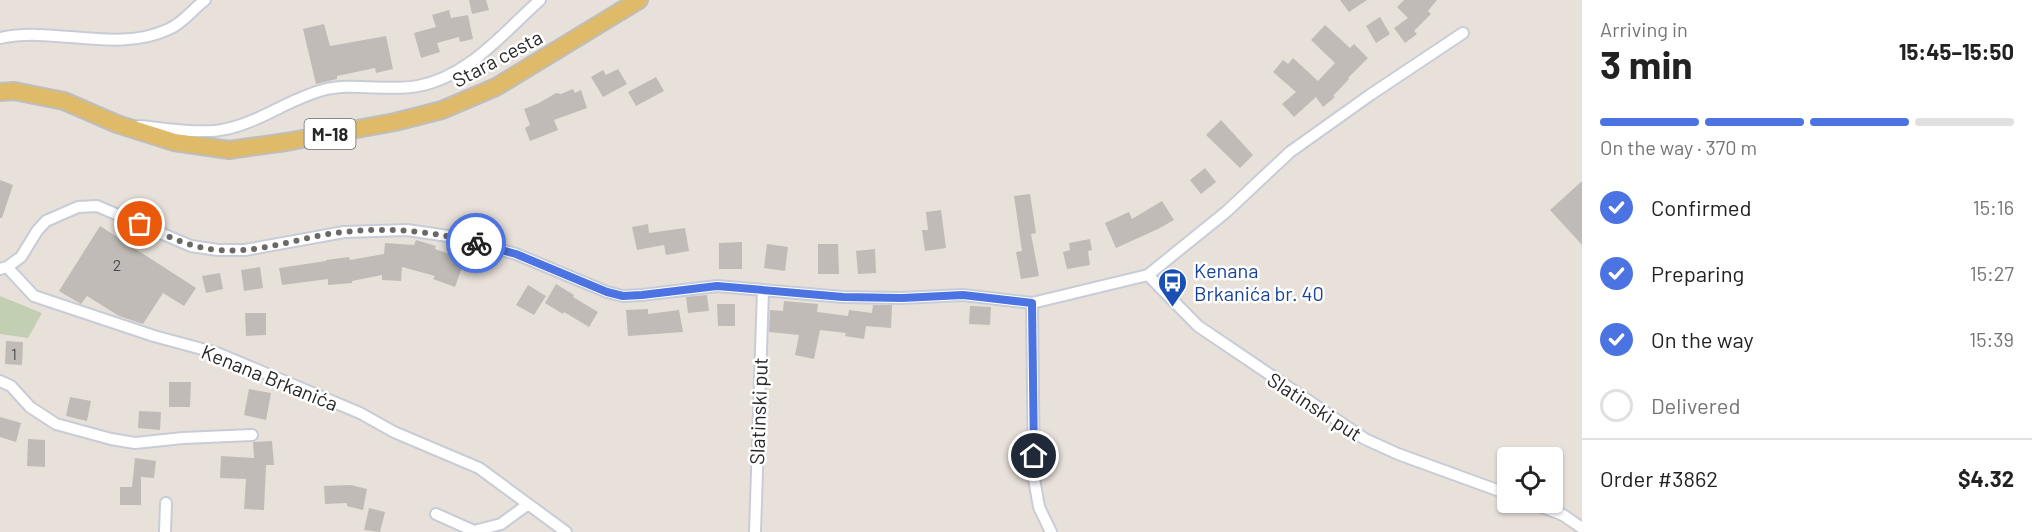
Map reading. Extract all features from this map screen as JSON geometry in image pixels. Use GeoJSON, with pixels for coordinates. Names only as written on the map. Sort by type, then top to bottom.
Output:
{"type":"FeatureCollection","features":[{"type":"Feature","properties":{"kind":"main road","name":"Stara cesta"},"geometry":{"type":"LineString","coordinates":[[0,92],[14,91],[64,101],[117,124],[174,142],[229,150],[286,142],[394,122],[442,110],[496,87],[639,0]]}},
{"type":"Feature","properties":{"kind":"street"},"geometry":{"type":"LineString","coordinates":[[0,38],[20,34],[118,40],[152,36],[172,28],[205,0]]}},
{"type":"Feature","properties":{"kind":"street","name":"Stara cesta"},"geometry":{"type":"LineString","coordinates":[[117,124],[207,131],[226,129],[327,89],[418,86],[442,78],[465,66],[540,0]]}},
{"type":"Feature","properties":{"kind":"street"},"geometry":{"type":"LineString","coordinates":[[3,268],[21,257],[46,221],[78,207],[97,206],[191,246],[218,250],[245,250],[344,232],[407,230],[455,237],[516,254],[607,292],[623,296],[717,286],[843,297],[902,298],[963,295],[1032,303],[1148,275],[1226,212],[1290,152],[1463,33]]}},
{"type":"Feature","properties":{"kind":"street","name":"Kenana Brkanića"},"geometry":{"type":"LineString","coordinates":[[3,268],[34,296],[154,336],[217,353],[360,413],[394,432],[478,468],[566,532]]}},
{"type":"Feature","properties":{"kind":"street","name":"Slatinski put"},"geometry":{"type":"LineString","coordinates":[[1148,275],[1198,326],[1365,439],[1398,454],[1497,490]]}},
{"type":"Feature","properties":{"kind":"street","name":"Slatinski put"},"geometry":{"type":"LineString","coordinates":[[755,532],[763,290]]}},
{"type":"Feature","properties":{"kind":"street"},"geometry":{"type":"LineString","coordinates":[[1032,303],[1034,479],[1040,507],[1051,532]]}},
{"type":"Feature","properties":{"kind":"street"},"geometry":{"type":"LineString","coordinates":[[0,381],[11,386],[30,407],[56,424],[111,439],[135,443],[252,435]]}},
{"type":"Feature","properties":{"kind":"street"},"geometry":{"type":"LineString","coordinates":[[165,532],[166,503]]}},
{"type":"Feature","properties":{"kind":"street"},"geometry":{"type":"LineString","coordinates":[[436,514],[474,531],[501,524],[527,505]]}},
{"type":"Feature","properties":{"kind":"street"},"geometry":{"type":"LineString","coordinates":[[1558,513],[1582,528]]}},
{"type":"Feature","properties":{"kind":"green space"},"geometry":{"type":"Polygon","coordinates":[[[0,296],[42,313],[28,338],[0,334],[0,296]]]}},
{"type":"Feature","properties":{"kind":"building"},"geometry":{"type":"Polygon","coordinates":[[[469,0],[486,0],[489,10],[472,14],[469,0]]]}},
{"type":"Feature","properties":{"kind":"building"},"geometry":{"type":"Polygon","coordinates":[[[1340,0],[1367,0],[1349,12],[1340,0]]]}},
{"type":"Feature","properties":{"kind":"building"},"geometry":{"type":"Polygon","coordinates":[[[1404,0],[1437,0],[1428,11],[1431,14],[1414,31],[1417,34],[1405,43],[1394,28],[1408,18],[1397,7],[1404,0]]]}},
{"type":"Feature","properties":{"kind":"building"},"geometry":{"type":"Polygon","coordinates":[[[449,10],[451,18],[468,15],[473,39],[460,42],[459,37],[437,43],[440,52],[421,58],[414,33],[436,27],[432,15],[449,10]]]}},
{"type":"Feature","properties":{"kind":"building"},"geometry":{"type":"Polygon","coordinates":[[[1380,17],[1390,34],[1376,43],[1366,26],[1380,17]]]}},
{"type":"Feature","properties":{"kind":"building"},"geometry":{"type":"Polygon","coordinates":[[[324,24],[330,46],[386,36],[393,69],[376,73],[375,68],[337,76],[337,79],[316,84],[303,29],[324,24]]]}},
{"type":"Feature","properties":{"kind":"building"},"geometry":{"type":"Polygon","coordinates":[[[1325,25],[1350,48],[1354,44],[1368,58],[1348,78],[1333,96],[1335,97],[1323,107],[1316,97],[1294,117],[1282,104],[1296,92],[1273,72],[1283,60],[1288,64],[1293,58],[1318,81],[1335,63],[1311,40],[1325,25]]]}},
{"type":"Feature","properties":{"kind":"building"},"geometry":{"type":"Polygon","coordinates":[[[618,69],[627,84],[603,97],[591,77],[603,70],[606,75],[618,69]]]}},
{"type":"Feature","properties":{"kind":"building"},"geometry":{"type":"Polygon","coordinates":[[[656,77],[664,91],[636,106],[628,92],[656,77]]]}},
{"type":"Feature","properties":{"kind":"building"},"geometry":{"type":"Polygon","coordinates":[[[573,89],[575,93],[581,90],[587,108],[554,120],[558,130],[530,141],[525,128],[530,125],[524,109],[556,93],[561,94],[573,89]]]}},
{"type":"Feature","properties":{"kind":"building"},"geometry":{"type":"Polygon","coordinates":[[[1221,120],[1253,155],[1240,168],[1206,135],[1221,120]]]}},
{"type":"Feature","properties":{"kind":"building"},"geometry":{"type":"Polygon","coordinates":[[[1205,168],[1216,182],[1201,194],[1190,180],[1205,168]]]}},
{"type":"Feature","properties":{"kind":"building"},"geometry":{"type":"Polygon","coordinates":[[[0,180],[13,185],[2,218],[0,218],[0,180]]]}},
{"type":"Feature","properties":{"kind":"building"},"geometry":{"type":"Polygon","coordinates":[[[1582,181],[1582,245],[1550,210],[1582,181]]]}},
{"type":"Feature","properties":{"kind":"building"},"geometry":{"type":"Polygon","coordinates":[[[1030,194],[1036,233],[1031,234],[1039,276],[1021,279],[1016,252],[1022,251],[1014,196],[1030,194]]]}},
{"type":"Feature","properties":{"kind":"building"},"geometry":{"type":"Polygon","coordinates":[[[1162,201],[1174,220],[1116,248],[1105,223],[1129,212],[1132,219],[1162,201]]]}},
{"type":"Feature","properties":{"kind":"building"},"geometry":{"type":"Polygon","coordinates":[[[941,210],[946,248],[925,251],[922,230],[928,230],[926,212],[941,210]]]}},
{"type":"Feature","properties":{"kind":"building"},"geometry":{"type":"Polygon","coordinates":[[[648,224],[649,233],[685,228],[689,251],[666,255],[664,245],[637,250],[632,227],[648,224]]]}},
{"type":"Feature","properties":{"kind":"building"},"geometry":{"type":"Polygon","coordinates":[[[100,226],[196,288],[184,306],[163,293],[143,324],[119,316],[87,296],[81,304],[59,291],[100,226]]]}},
{"type":"Feature","properties":{"kind":"building"},"geometry":{"type":"Polygon","coordinates":[[[1090,239],[1092,250],[1088,251],[1090,265],[1067,269],[1063,252],[1070,250],[1069,243],[1090,239]]]}},
{"type":"Feature","properties":{"kind":"building"},"geometry":{"type":"Polygon","coordinates":[[[416,240],[465,259],[455,287],[433,279],[435,276],[402,267],[401,281],[382,280],[382,275],[352,281],[352,283],[328,285],[328,279],[282,285],[279,268],[384,254],[385,243],[414,245],[416,240]]]}},
{"type":"Feature","properties":{"kind":"building"},"geometry":{"type":"Polygon","coordinates":[[[742,242],[742,269],[719,269],[719,243],[742,242]]]}},
{"type":"Feature","properties":{"kind":"building"},"geometry":{"type":"Polygon","coordinates":[[[767,244],[788,247],[785,271],[764,268],[767,244]]]}},
{"type":"Feature","properties":{"kind":"building"},"geometry":{"type":"Polygon","coordinates":[[[818,244],[838,244],[839,274],[818,274],[818,244]]]}},
{"type":"Feature","properties":{"kind":"building"},"geometry":{"type":"Polygon","coordinates":[[[875,249],[876,273],[858,274],[856,251],[875,249]]]}},
{"type":"Feature","properties":{"kind":"building"},"geometry":{"type":"Polygon","coordinates":[[[260,267],[263,288],[244,291],[241,270],[260,267]]]}},
{"type":"Feature","properties":{"kind":"building"},"geometry":{"type":"Polygon","coordinates":[[[220,273],[223,289],[206,293],[202,276],[220,273]]]}},
{"type":"Feature","properties":{"kind":"building"},"geometry":{"type":"Polygon","coordinates":[[[556,284],[598,312],[589,327],[545,303],[556,284]]]}},
{"type":"Feature","properties":{"kind":"building"},"geometry":{"type":"Polygon","coordinates":[[[528,285],[546,296],[534,315],[516,305],[528,285]]]}},
{"type":"Feature","properties":{"kind":"building"},"geometry":{"type":"Polygon","coordinates":[[[707,295],[709,311],[688,313],[686,297],[707,295]]]}},
{"type":"Feature","properties":{"kind":"building"},"geometry":{"type":"Polygon","coordinates":[[[784,301],[818,304],[817,312],[848,316],[849,310],[872,313],[873,305],[892,305],[891,328],[866,326],[864,339],[845,336],[846,333],[820,330],[814,359],[795,355],[799,335],[769,332],[770,310],[783,311],[784,301]]]}},
{"type":"Feature","properties":{"kind":"building"},"geometry":{"type":"Polygon","coordinates":[[[717,304],[735,304],[735,326],[718,326],[717,304]]]}},
{"type":"Feature","properties":{"kind":"building"},"geometry":{"type":"Polygon","coordinates":[[[970,306],[991,307],[990,325],[969,324],[970,306]]]}},
{"type":"Feature","properties":{"kind":"building"},"geometry":{"type":"Polygon","coordinates":[[[648,309],[648,314],[679,310],[683,332],[628,336],[626,310],[648,309]]]}},
{"type":"Feature","properties":{"kind":"building"},"geometry":{"type":"Polygon","coordinates":[[[245,313],[266,313],[266,335],[246,336],[245,313]]]}},
{"type":"Feature","properties":{"kind":"building"},"geometry":{"type":"Polygon","coordinates":[[[6,341],[23,342],[22,365],[5,364],[6,341]]]}},
{"type":"Feature","properties":{"kind":"building"},"geometry":{"type":"Polygon","coordinates":[[[169,382],[191,382],[190,407],[169,407],[169,382]]]}},
{"type":"Feature","properties":{"kind":"building"},"geometry":{"type":"Polygon","coordinates":[[[249,389],[271,393],[266,420],[244,415],[249,389]]]}},
{"type":"Feature","properties":{"kind":"building"},"geometry":{"type":"Polygon","coordinates":[[[70,397],[91,401],[87,421],[66,416],[70,397]]]}},
{"type":"Feature","properties":{"kind":"building"},"geometry":{"type":"Polygon","coordinates":[[[139,411],[161,412],[160,430],[138,428],[139,411]]]}},
{"type":"Feature","properties":{"kind":"building"},"geometry":{"type":"Polygon","coordinates":[[[0,417],[21,423],[16,442],[0,437],[0,417]]]}},
{"type":"Feature","properties":{"kind":"building"},"geometry":{"type":"Polygon","coordinates":[[[28,439],[45,440],[45,467],[27,466],[28,439]]]}},
{"type":"Feature","properties":{"kind":"building"},"geometry":{"type":"Polygon","coordinates":[[[272,441],[274,465],[266,465],[264,510],[244,509],[246,479],[220,478],[221,456],[254,458],[253,442],[272,441]]]}},
{"type":"Feature","properties":{"kind":"building"},"geometry":{"type":"Polygon","coordinates":[[[135,458],[156,461],[154,478],[141,477],[141,505],[120,505],[120,487],[132,487],[135,458]]]}},
{"type":"Feature","properties":{"kind":"building"},"geometry":{"type":"Polygon","coordinates":[[[351,485],[367,489],[363,510],[347,506],[347,503],[325,504],[324,486],[351,485]]]}},
{"type":"Feature","properties":{"kind":"building"},"geometry":{"type":"Polygon","coordinates":[[[369,508],[385,512],[380,532],[364,530],[369,508]]]}},
{"type":"Feature","properties":{"kind":"way so far"},"geometry":{"type":"LineString","coordinates":[[140,224],[191,246],[218,250],[245,250],[344,232],[407,230],[455,237],[476,243]]}},
{"type":"Feature","properties":{"kind":"place","name":"Kenana Brkanića br. 40"},"geometry":{"type":"Point","coordinates":[1173,308]}},
{"type":"Feature","properties":{"kind":"route"},"geometry":{"type":"LineString","coordinates":[[476,243],[516,254],[607,292],[623,296],[717,286],[843,297],[902,298],[963,295],[1032,303],[1034,456]]}}]}
